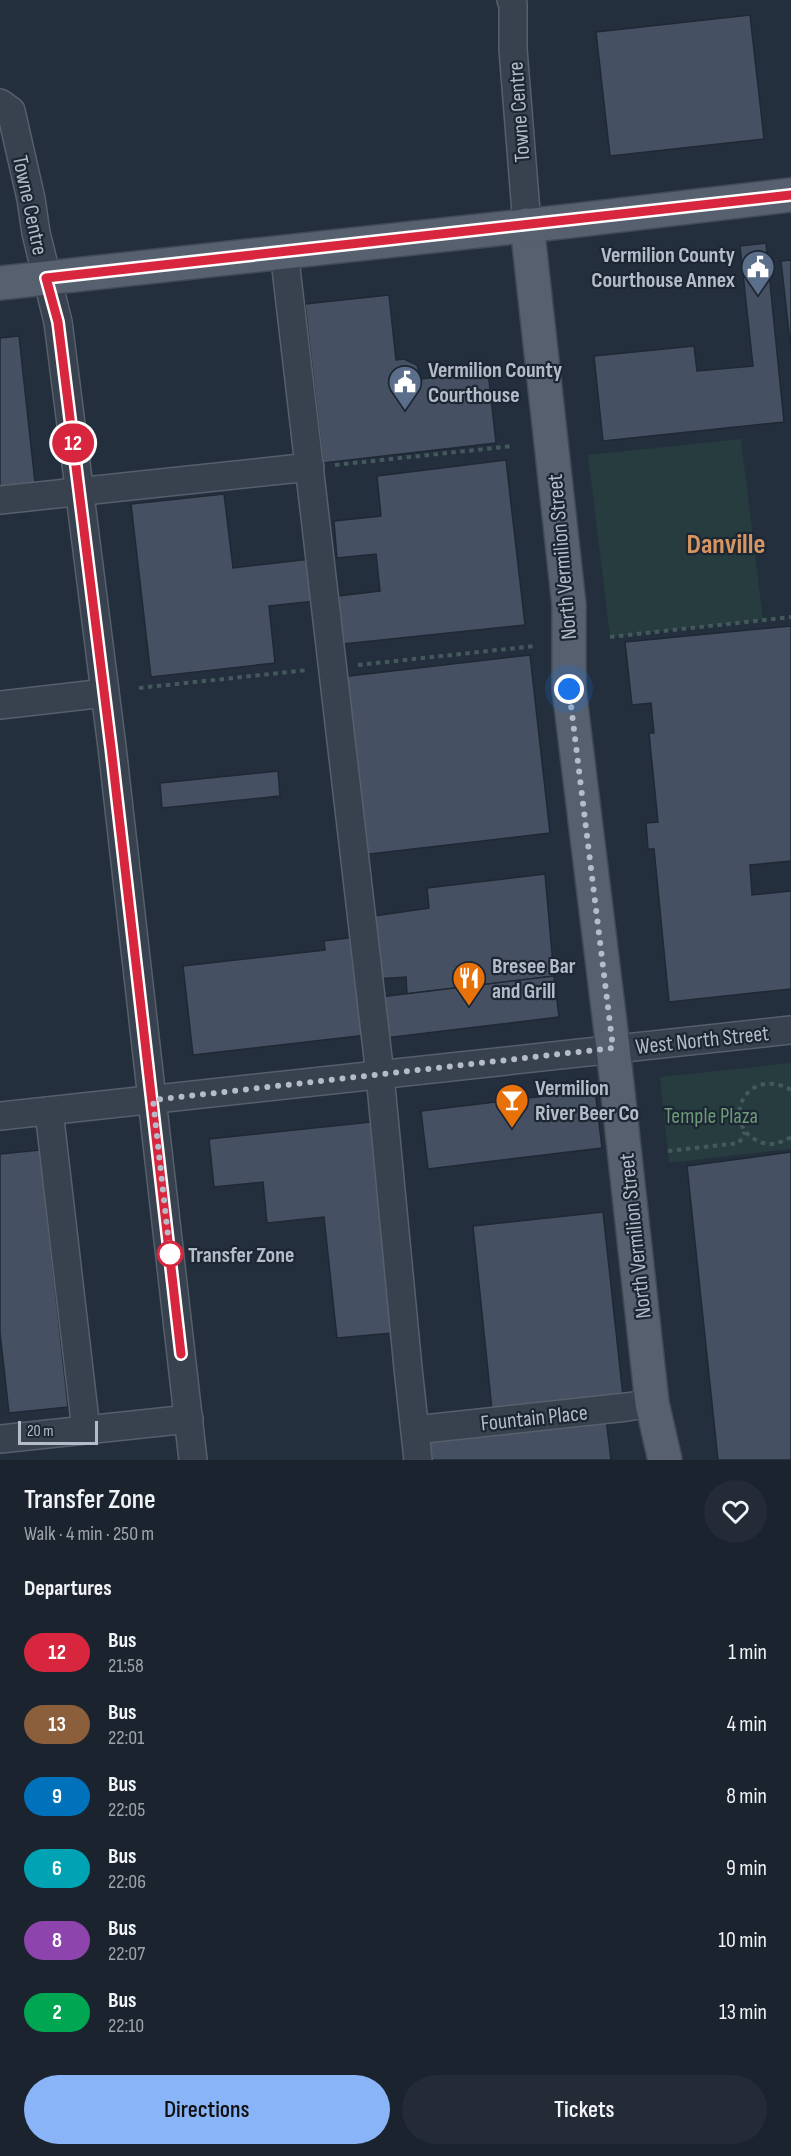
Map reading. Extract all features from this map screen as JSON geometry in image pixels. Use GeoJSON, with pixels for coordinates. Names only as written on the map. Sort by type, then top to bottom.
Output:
{"type":"FeatureCollection","features":[{"type":"Feature","properties":{"kind":"main road"},"geometry":{"type":"LineString","coordinates":[[0,283],[791,195]]}},
{"type":"Feature","properties":{"kind":"main road","name":"North Vermilion Street"},"geometry":{"type":"LineString","coordinates":[[527,225],[569,605],[569,689],[613,1048],[652,1403],[665,1460]]}},
{"type":"Feature","properties":{"kind":"street","name":"Towne Centre"},"geometry":{"type":"LineString","coordinates":[[511,0],[527,225]]}},
{"type":"Feature","properties":{"kind":"street","name":"Towne Centre"},"geometry":{"type":"LineString","coordinates":[[0,103],[11,111],[31,199],[34,227],[58,322],[105,693],[193,1460]]}},
{"type":"Feature","properties":{"kind":"street"},"geometry":{"type":"LineString","coordinates":[[284,251],[380,1075],[418,1460]]}},
{"type":"Feature","properties":{"kind":"street"},"geometry":{"type":"LineString","coordinates":[[0,500],[310,467]]}},
{"type":"Feature","properties":{"kind":"street"},"geometry":{"type":"LineString","coordinates":[[0,705],[105,693]]}},
{"type":"Feature","properties":{"kind":"street","name":"West North Street"},"geometry":{"type":"LineString","coordinates":[[0,1116],[791,1030]]}},
{"type":"Feature","properties":{"kind":"street"},"geometry":{"type":"LineString","coordinates":[[49,1111],[86,1430]]}},
{"type":"Feature","properties":{"kind":"street","name":"Fountain Place"},"geometry":{"type":"LineString","coordinates":[[415,1430],[652,1403]]}},
{"type":"Feature","properties":{"kind":"street"},"geometry":{"type":"LineString","coordinates":[[0,1439],[189,1419]]}},
{"type":"Feature","properties":{"kind":"path"},"geometry":{"type":"LineString","coordinates":[[310,467],[513,446]]}},
{"type":"Feature","properties":{"kind":"path"},"geometry":{"type":"LineString","coordinates":[[610,637],[791,617]]}},
{"type":"Feature","properties":{"kind":"path"},"geometry":{"type":"LineString","coordinates":[[791,1090],[772,1082],[762,1083],[746,1094],[740,1113],[741,1123],[746,1132],[762,1143],[782,1142],[791,1137]]}},
{"type":"Feature","properties":{"kind":"path"},"geometry":{"type":"LineString","coordinates":[[668,1151],[739,1143],[746,1132]]}},
{"type":"Feature","properties":{"kind":"green space"},"geometry":{"type":"Polygon","coordinates":[[[741,439],[763,620],[610,637],[588,455],[741,439]]]}},
{"type":"Feature","properties":{"kind":"green space","name":"Temple Plaza"},"geometry":{"type":"Polygon","coordinates":[[[791,1063],[791,1149],[669,1163],[660,1077],[791,1063]]]}},
{"type":"Feature","properties":{"kind":"building"},"geometry":{"type":"Polygon","coordinates":[[[750,15],[764,139],[610,156],[596,32],[750,15]]]}},
{"type":"Feature","properties":{"kind":"building","name":"Vermilion County Courthouse Annex"},"geometry":{"type":"Polygon","coordinates":[[[766,243],[784,422],[603,441],[594,356],[694,346],[697,371],[753,366],[740,246],[766,243]]]}},
{"type":"Feature","properties":{"kind":"building"},"geometry":{"type":"Polygon","coordinates":[[[791,260],[791,351],[781,261],[791,260]]]}},
{"type":"Feature","properties":{"kind":"building","name":"Vermilion County Courthouse"},"geometry":{"type":"Polygon","coordinates":[[[389,295],[396,360],[404,359],[417,365],[421,379],[488,371],[496,443],[323,463],[305,304],[389,295]]]}},
{"type":"Feature","properties":{"kind":"building"},"geometry":{"type":"Polygon","coordinates":[[[19,336],[36,492],[0,496],[0,338],[19,336]]]}},
{"type":"Feature","properties":{"kind":"building"},"geometry":{"type":"Polygon","coordinates":[[[506,460],[525,625],[343,644],[338,596],[380,591],[376,554],[337,558],[334,521],[381,516],[377,476],[506,460]]]}},
{"type":"Feature","properties":{"kind":"building"},"geometry":{"type":"Polygon","coordinates":[[[224,494],[233,568],[311,559],[316,601],[269,606],[275,663],[151,677],[131,504],[224,494]]]}},
{"type":"Feature","properties":{"kind":"building"},"geometry":{"type":"Polygon","coordinates":[[[791,626],[791,861],[750,865],[752,895],[791,891],[791,989],[669,1002],[654,849],[648,849],[646,823],[658,822],[649,733],[654,733],[651,703],[632,705],[625,642],[791,626]]]}},
{"type":"Feature","properties":{"kind":"building"},"geometry":{"type":"Polygon","coordinates":[[[530,655],[550,833],[361,855],[341,677],[530,655]]]}},
{"type":"Feature","properties":{"kind":"building"},"geometry":{"type":"Polygon","coordinates":[[[278,771],[280,796],[162,808],[160,783],[278,771]]]}},
{"type":"Feature","properties":{"kind":"building"},"geometry":{"type":"Polygon","coordinates":[[[545,874],[554,976],[407,994],[406,977],[375,979],[367,917],[429,908],[427,888],[545,874]]]}},
{"type":"Feature","properties":{"kind":"building"},"geometry":{"type":"Polygon","coordinates":[[[356,937],[367,1035],[193,1055],[183,966],[325,950],[324,941],[356,937]]]}},
{"type":"Feature","properties":{"kind":"building","name":"Bresee Bar and Grill"},"geometry":{"type":"Polygon","coordinates":[[[554,976],[559,1017],[385,1038],[380,997],[554,976]]]}},
{"type":"Feature","properties":{"kind":"building","name":"Vermilion River Beer Co"},"geometry":{"type":"Polygon","coordinates":[[[595,1090],[602,1148],[428,1169],[421,1111],[595,1090]]]}},
{"type":"Feature","properties":{"kind":"building"},"geometry":{"type":"Polygon","coordinates":[[[371,1122],[393,1333],[337,1338],[324,1217],[267,1223],[263,1182],[214,1187],[209,1139],[371,1122]]]}},
{"type":"Feature","properties":{"kind":"building"},"geometry":{"type":"Polygon","coordinates":[[[40,1150],[68,1407],[9,1413],[0,1333],[0,1154],[40,1150]]]}},
{"type":"Feature","properties":{"kind":"building"},"geometry":{"type":"Polygon","coordinates":[[[791,1152],[791,1460],[718,1460],[687,1166],[791,1152]]]}},
{"type":"Feature","properties":{"kind":"building"},"geometry":{"type":"Polygon","coordinates":[[[603,1212],[623,1396],[492,1410],[473,1226],[603,1212]]]}},
{"type":"Feature","properties":{"kind":"building"},"geometry":{"type":"Polygon","coordinates":[[[606,1418],[611,1460],[425,1460],[423,1435],[606,1418]]]}},
{"type":"Feature","properties":{"kind":"bus line","name":"12"},"geometry":{"type":"LineString","coordinates":[[181,1354],[111,747],[58,322],[46,278],[791,195]]}},
{"type":"Feature","properties":{"kind":"place","name":"Vermilion County Courthouse Annex"},"geometry":{"type":"Point","coordinates":[758,296]}},
{"type":"Feature","properties":{"kind":"place","name":"Vermilion County Courthouse"},"geometry":{"type":"Point","coordinates":[405,411]}},
{"type":"Feature","properties":{"kind":"place","name":"Bresee Bar and Grill"},"geometry":{"type":"Point","coordinates":[469,1007]}},
{"type":"Feature","properties":{"kind":"place","name":"Vermilion River Beer Co"},"geometry":{"type":"Point","coordinates":[512,1129]}},
{"type":"Feature","properties":{"kind":"place","name":"Transfer Zone"},"geometry":{"type":"Point","coordinates":[170,1254]}},
{"type":"Feature","properties":{"kind":"district","name":"Danville"},"geometry":{"type":"Point","coordinates":[726,543]}},
{"type":"Feature","properties":{"kind":"route"},"geometry":{"type":"LineString","coordinates":[[170,1254],[153,1100],[613,1048],[569,689]]}}]}
